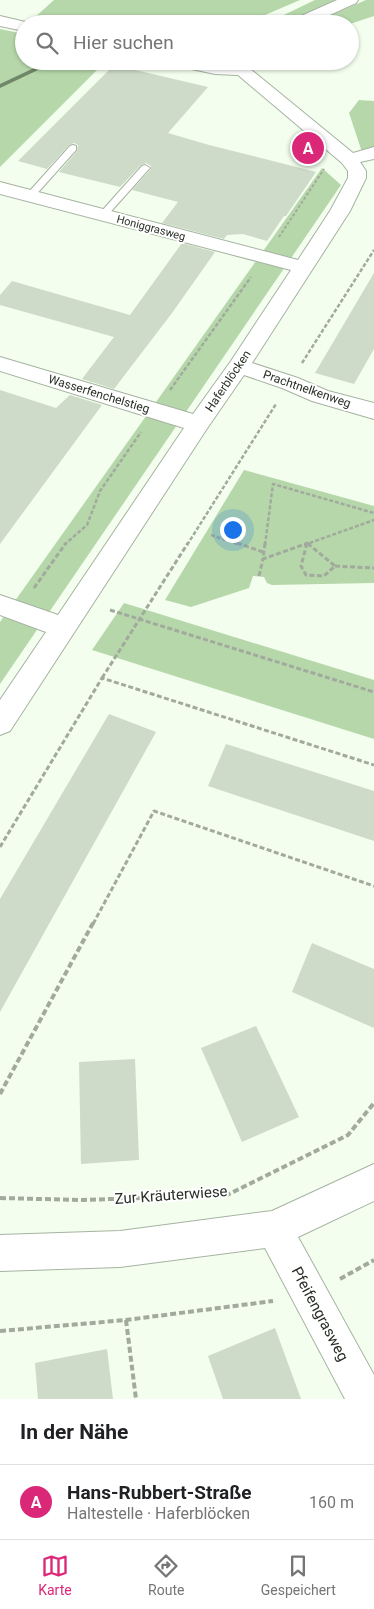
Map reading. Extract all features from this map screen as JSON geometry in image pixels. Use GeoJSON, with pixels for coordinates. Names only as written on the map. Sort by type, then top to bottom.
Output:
{"type":"FeatureCollection","features":[{"type":"Feature","properties":{"kind":"street"},"geometry":{"type":"LineString","coordinates":[[316,15],[350,0]]}},
{"type":"Feature","properties":{"kind":"street"},"geometry":{"type":"LineString","coordinates":[[0,21],[15,24]]}},
{"type":"Feature","properties":{"kind":"street"},"geometry":{"type":"LineString","coordinates":[[245,70],[348,159],[374,153]]}},
{"type":"Feature","properties":{"kind":"street","name":"Haferblöcken"},"geometry":{"type":"LineString","coordinates":[[0,723],[198,424],[239,366],[340,211],[353,188],[357,171],[348,159]]}},
{"type":"Feature","properties":{"kind":"street","name":"Honiggrasweg"},"geometry":{"type":"LineString","coordinates":[[0,188],[302,267]]}},
{"type":"Feature","properties":{"kind":"street","name":"Wasserfenchelstieg"},"geometry":{"type":"LineString","coordinates":[[0,364],[198,424]]}},
{"type":"Feature","properties":{"kind":"street","name":"Prachtnelkenweg"},"geometry":{"type":"LineString","coordinates":[[239,366],[290,383],[320,396],[374,411]]}},
{"type":"Feature","properties":{"kind":"street"},"geometry":{"type":"LineString","coordinates":[[0,605],[63,627]]}},
{"type":"Feature","properties":{"kind":"street"},"geometry":{"type":"LineString","coordinates":[[0,1253],[120,1249],[274,1230],[374,1182]]}},
{"type":"Feature","properties":{"kind":"street","name":"Pfeifengrasweg"},"geometry":{"type":"LineString","coordinates":[[274,1230],[366,1399]]}},
{"type":"Feature","properties":{"kind":"lane"},"geometry":{"type":"LineString","coordinates":[[30,196],[73,148]]}},
{"type":"Feature","properties":{"kind":"lane"},"geometry":{"type":"LineString","coordinates":[[103,215],[144,168]]}},
{"type":"Feature","properties":{"kind":"path"},"geometry":{"type":"LineString","coordinates":[[0,846],[102,678],[374,250]]}},
{"type":"Feature","properties":{"kind":"path"},"geometry":{"type":"LineString","coordinates":[[259,576],[273,484],[374,512]]}},
{"type":"Feature","properties":{"kind":"path"},"geometry":{"type":"LineString","coordinates":[[263,558],[374,520]]}},
{"type":"Feature","properties":{"kind":"path"},"geometry":{"type":"LineString","coordinates":[[211,535],[263,552]]}},
{"type":"Feature","properties":{"kind":"path"},"geometry":{"type":"LineString","coordinates":[[307,542],[335,566],[374,568]]}},
{"type":"Feature","properties":{"kind":"path"},"geometry":{"type":"LineString","coordinates":[[307,542],[301,566],[306,575],[324,576],[335,566]]}},
{"type":"Feature","properties":{"kind":"path"},"geometry":{"type":"LineString","coordinates":[[81,600],[374,692]]}},
{"type":"Feature","properties":{"kind":"path"},"geometry":{"type":"LineString","coordinates":[[102,678],[374,764]]}},
{"type":"Feature","properties":{"kind":"path"},"geometry":{"type":"LineString","coordinates":[[0,1094],[154,811],[374,886]]}},
{"type":"Feature","properties":{"kind":"path","name":"Zur Kräuterwiese"},"geometry":{"type":"LineString","coordinates":[[0,1198],[82,1200],[227,1195],[348,1135],[374,1104]]}},
{"type":"Feature","properties":{"kind":"path"},"geometry":{"type":"LineString","coordinates":[[0,1331],[126,1320],[310,1296],[374,1260]]}},
{"type":"Feature","properties":{"kind":"path"},"geometry":{"type":"LineString","coordinates":[[126,1320],[136,1399]]}},
{"type":"Feature","properties":{"kind":"green space"},"geometry":{"type":"Polygon","coordinates":[[[54,0],[300,0],[265,15],[37,15],[54,0]]]}},
{"type":"Feature","properties":{"kind":"green space"},"geometry":{"type":"Polygon","coordinates":[[[315,0],[337,0],[303,15],[284,15],[315,0]]]}},
{"type":"Feature","properties":{"kind":"green space"},"geometry":{"type":"Polygon","coordinates":[[[366,0],[374,0],[374,16],[359,21],[359,15],[332,15],[366,0]]]}},
{"type":"Feature","properties":{"kind":"green space"},"geometry":{"type":"Polygon","coordinates":[[[0,29],[15,32],[15,70],[97,70],[0,167],[0,29]]]}},
{"type":"Feature","properties":{"kind":"green space"},"geometry":{"type":"Polygon","coordinates":[[[359,100],[374,101],[374,155],[362,152],[349,113],[359,100]]]}},
{"type":"Feature","properties":{"kind":"green space"},"geometry":{"type":"Polygon","coordinates":[[[322,168],[341,185],[0,684],[0,622],[322,168]]]}},
{"type":"Feature","properties":{"kind":"green space"},"geometry":{"type":"Polygon","coordinates":[[[244,470],[374,506],[374,583],[272,585],[267,583],[264,577],[253,576],[249,588],[191,607],[165,600],[244,470]]]}},
{"type":"Feature","properties":{"kind":"green space"},"geometry":{"type":"Polygon","coordinates":[[[124,603],[374,680],[374,739],[92,650],[124,603]]]}},
{"type":"Feature","properties":{"kind":"building"},"geometry":{"type":"Polygon","coordinates":[[[109,70],[135,70],[208,87],[168,133],[316,172],[267,241],[243,234],[227,235],[224,239],[162,223],[178,202],[132,190],[151,169],[151,166],[146,163],[141,165],[120,187],[59,172],[77,151],[78,145],[74,143],[69,145],[47,169],[18,161],[109,70]]]}},
{"type":"Feature","properties":{"kind":"building"},"geometry":{"type":"Polygon","coordinates":[[[182,243],[215,252],[172,313],[114,389],[82,379],[114,337],[0,305],[0,295],[12,281],[130,315],[182,243]]]}},
{"type":"Feature","properties":{"kind":"building"},"geometry":{"type":"Polygon","coordinates":[[[374,273],[374,349],[354,384],[315,373],[374,273]]]}},
{"type":"Feature","properties":{"kind":"building"},"geometry":{"type":"Polygon","coordinates":[[[0,390],[56,408],[70,395],[102,405],[0,544],[0,390]]]}},
{"type":"Feature","properties":{"kind":"building"},"geometry":{"type":"Polygon","coordinates":[[[109,714],[156,732],[0,1012],[0,899],[109,714]]]}},
{"type":"Feature","properties":{"kind":"building"},"geometry":{"type":"Polygon","coordinates":[[[226,744],[374,791],[374,841],[208,786],[226,744]]]}},
{"type":"Feature","properties":{"kind":"building"},"geometry":{"type":"Polygon","coordinates":[[[312,943],[374,969],[374,1028],[292,992],[312,943]]]}},
{"type":"Feature","properties":{"kind":"building"},"geometry":{"type":"Polygon","coordinates":[[[256,1026],[299,1117],[242,1142],[201,1048],[256,1026]]]}},
{"type":"Feature","properties":{"kind":"building"},"geometry":{"type":"Polygon","coordinates":[[[135,1059],[139,1160],[81,1164],[79,1062],[135,1059]]]}},
{"type":"Feature","properties":{"kind":"building"},"geometry":{"type":"Polygon","coordinates":[[[275,1328],[301,1399],[223,1399],[208,1356],[275,1328]]]}},
{"type":"Feature","properties":{"kind":"building"},"geometry":{"type":"Polygon","coordinates":[[[107,1349],[113,1399],[38,1399],[35,1363],[107,1349]]]}},
{"type":"Feature","properties":{"kind":"waterway"},"geometry":{"type":"LineString","coordinates":[[0,86],[35,70]]}},
{"type":"Feature","properties":{"kind":"place","name":"Hans-Rubbert-Straße"},"geometry":{"type":"Point","coordinates":[308,148]}}]}
